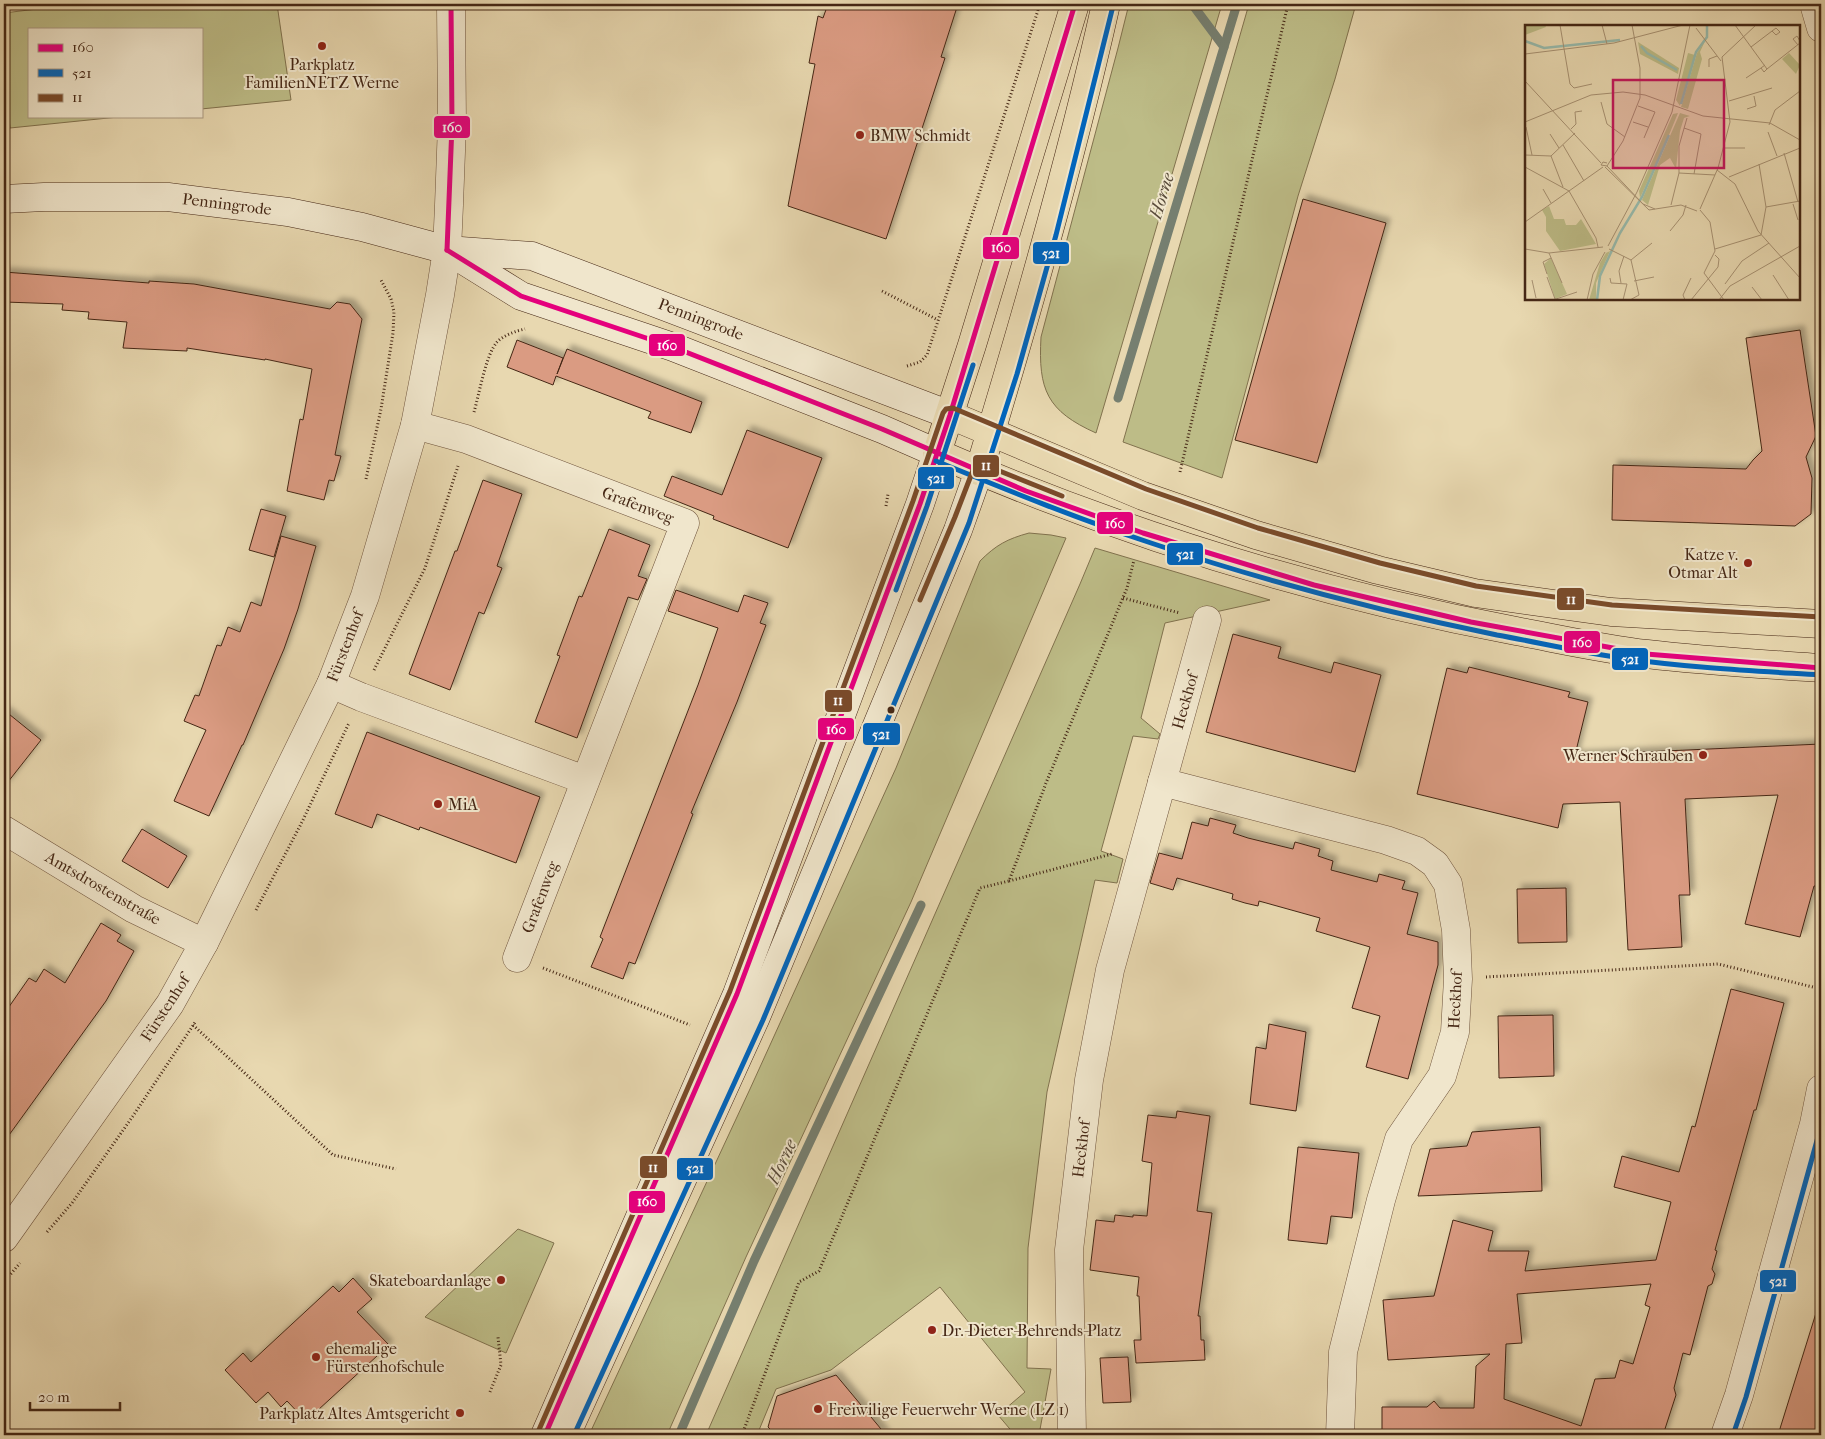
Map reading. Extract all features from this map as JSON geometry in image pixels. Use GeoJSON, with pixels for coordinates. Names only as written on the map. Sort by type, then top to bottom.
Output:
{"type":"FeatureCollection","features":[{"type":"Feature","properties":{"kind":"main road"},"geometry":{"type":"LineString","coordinates":[[1075,4],[937,453],[1026,491],[1143,532],[1314,585],[1369,599],[1471,622],[1646,654],[1821,668]]}},
{"type":"Feature","properties":{"kind":"main road"},"geometry":{"type":"LineString","coordinates":[[979,471],[1010,372],[1049,233],[1106,4]]}},
{"type":"Feature","properties":{"kind":"main road"},"geometry":{"type":"LineString","coordinates":[[950,415],[1143,496],[1256,535],[1378,570],[1475,593],[1611,612],[1821,624]]}},
{"type":"Feature","properties":{"kind":"street","name":"Fürstenhof"},"geometry":{"type":"LineString","coordinates":[[4,1238],[12,1221],[170,1004],[204,943],[331,684],[365,596],[416,425],[447,250],[452,125],[451,4]]}},
{"type":"Feature","properties":{"kind":"street"},"geometry":{"type":"LineString","coordinates":[[1814,4],[1821,28]]}},
{"type":"Feature","properties":{"kind":"street","name":"Penningrode"},"geometry":{"type":"LineString","coordinates":[[4,199],[44,197],[177,198],[288,212],[362,227],[447,250],[532,256],[950,415]]}},
{"type":"Feature","properties":{"kind":"street","name":"Penningrode"},"geometry":{"type":"LineString","coordinates":[[447,250],[521,296],[673,348],[882,429],[937,453]]}},
{"type":"Feature","properties":{"kind":"street","name":"Grafenweg"},"geometry":{"type":"LineString","coordinates":[[416,425],[466,439],[685,522],[517,958]]}},
{"type":"Feature","properties":{"kind":"street"},"geometry":{"type":"LineString","coordinates":[[545,1435],[737,994],[920,504],[937,453]]}},
{"type":"Feature","properties":{"kind":"street"},"geometry":{"type":"LineString","coordinates":[[566,1435],[756,1017],[953,542],[979,471]]}},
{"type":"Feature","properties":{"kind":"street","name":"Heckhof"},"geometry":{"type":"LineString","coordinates":[[1072,1435],[1069,1250],[1089,1080],[1110,970],[1207,620]]}},
{"type":"Feature","properties":{"kind":"street"},"geometry":{"type":"LineString","coordinates":[[331,684],[361,697],[585,780]]}},
{"type":"Feature","properties":{"kind":"street","name":"Heckhof"},"geometry":{"type":"LineString","coordinates":[[1162,782],[1386,840],[1417,851],[1435,864],[1448,884],[1456,930],[1458,978],[1455,1032],[1442,1076],[1399,1138],[1381,1200],[1343,1352],[1340,1435]]}},
{"type":"Feature","properties":{"kind":"street","name":"Amtsdrostenstraße"},"geometry":{"type":"LineString","coordinates":[[4,830],[134,909],[204,943]]}},
{"type":"Feature","properties":{"kind":"street"},"geometry":{"type":"LineString","coordinates":[[1725,1435],[1739,1395],[1817,1125],[1821,1089]]}},
{"type":"Feature","properties":{"kind":"path"},"geometry":{"type":"LineString","coordinates":[[906,366],[920,362],[927,355],[1040,4]]}},
{"type":"Feature","properties":{"kind":"path"},"geometry":{"type":"LineString","coordinates":[[1180,472],[1288,4]]}},
{"type":"Feature","properties":{"kind":"path"},"geometry":{"type":"LineString","coordinates":[[365,487],[381,409],[393,333],[393,306],[381,280]]}},
{"type":"Feature","properties":{"kind":"path"},"geometry":{"type":"LineString","coordinates":[[882,291],[938,320]]}},
{"type":"Feature","properties":{"kind":"path"},"geometry":{"type":"LineString","coordinates":[[886,510],[888,494]]}},
{"type":"Feature","properties":{"kind":"path"},"geometry":{"type":"LineString","coordinates":[[1821,532],[1821,550]]}},
{"type":"Feature","properties":{"kind":"path"},"geometry":{"type":"LineString","coordinates":[[1009,881],[1046,783],[1123,598],[1137,551]]}},
{"type":"Feature","properties":{"kind":"path"},"geometry":{"type":"LineString","coordinates":[[1123,598],[1207,620]]}},
{"type":"Feature","properties":{"kind":"path"},"geometry":{"type":"LineString","coordinates":[[742,1435],[799,1282],[819,1272],[980,888],[1143,847]]}},
{"type":"Feature","properties":{"kind":"path"},"geometry":{"type":"LineString","coordinates":[[517,958],[690,1025],[687,1033]]}},
{"type":"Feature","properties":{"kind":"path"},"geometry":{"type":"LineString","coordinates":[[1458,978],[1718,964],[1817,988]]}},
{"type":"Feature","properties":{"kind":"path"},"geometry":{"type":"LineString","coordinates":[[170,1004],[333,1155],[396,1169]]}},
{"type":"Feature","properties":{"kind":"path"},"geometry":{"type":"LineString","coordinates":[[490,1392],[501,1365],[498,1337]]}},
{"type":"Feature","properties":{"kind":"shaded area"},"geometry":{"type":"Polygon","coordinates":[[[78,4],[277,4],[291,100],[202,109],[202,28],[28,28],[28,118],[108,118],[10,128],[4,73],[4,13],[78,4]]]}},
{"type":"Feature","properties":{"kind":"shaded area"},"geometry":{"type":"Polygon","coordinates":[[[1129,4],[1222,4],[1096,433],[1066,416],[1049,397],[1041,371],[1041,337],[1129,4]]]}},
{"type":"Feature","properties":{"kind":"shaded area"},"geometry":{"type":"Polygon","coordinates":[[[1249,4],[1356,4],[1335,79],[1298,196],[1222,478],[1123,442],[1249,4]]]}},
{"type":"Feature","properties":{"kind":"shaded area"},"geometry":{"type":"Polygon","coordinates":[[[1029,533],[1066,538],[911,902],[746,1257],[667,1435],[589,1435],[750,1089],[896,768],[980,561],[1002,543],[1029,533]]]}},
{"type":"Feature","properties":{"kind":"shaded area"},"geometry":{"type":"Polygon","coordinates":[[[1095,548],[1270,600],[1165,623],[1141,718],[1160,734],[1158,739],[1133,736],[1101,851],[1123,859],[1117,883],[1095,880],[1047,1092],[1028,1248],[1027,1368],[1051,1369],[1039,1435],[1015,1435],[998,1415],[1025,1392],[940,1287],[831,1370],[776,1389],[757,1435],[706,1435],[1080,584],[1095,548]]]}},
{"type":"Feature","properties":{"kind":"shaded area","name":"Skateboardanlage"},"geometry":{"type":"Polygon","coordinates":[[[518,1229],[554,1243],[506,1353],[425,1317],[518,1229]]]}},
{"type":"Feature","properties":{"kind":"building","name":"BMW Schmidt"},"geometry":{"type":"Polygon","coordinates":[[[828,4],[958,4],[941,57],[945,58],[886,239],[788,206],[815,64],[809,63],[818,16],[823,18],[828,4]]]}},
{"type":"Feature","properties":{"kind":"building"},"geometry":{"type":"Polygon","coordinates":[[[1303,199],[1386,223],[1317,463],[1235,440],[1303,199]]]}},
{"type":"Feature","properties":{"kind":"building"},"geometry":{"type":"Polygon","coordinates":[[[4,272],[149,283],[149,281],[194,284],[330,309],[337,302],[350,304],[362,319],[335,455],[341,456],[334,481],[329,480],[324,500],[287,491],[300,419],[303,420],[312,369],[265,359],[187,348],[187,351],[123,348],[127,322],[88,319],[89,312],[62,310],[63,304],[4,302],[4,272]]]}},
{"type":"Feature","properties":{"kind":"building"},"geometry":{"type":"Polygon","coordinates":[[[1800,330],[1816,436],[1806,457],[1812,478],[1811,514],[1795,526],[1612,520],[1613,465],[1746,469],[1762,451],[1746,338],[1800,330]]]}},
{"type":"Feature","properties":{"kind":"building"},"geometry":{"type":"Polygon","coordinates":[[[517,340],[563,358],[557,374],[567,349],[702,402],[691,433],[648,418],[651,412],[556,376],[553,385],[507,367],[517,340]]]}},
{"type":"Feature","properties":{"kind":"building"},"geometry":{"type":"Polygon","coordinates":[[[747,430],[822,458],[788,548],[713,519],[714,516],[664,496],[672,476],[722,495],[747,430]]]}},
{"type":"Feature","properties":{"kind":"building"},"geometry":{"type":"Polygon","coordinates":[[[483,480],[522,494],[497,566],[502,568],[484,614],[479,612],[450,690],[409,674],[483,480]]]}},
{"type":"Feature","properties":{"kind":"building"},"geometry":{"type":"Polygon","coordinates":[[[261,509],[286,516],[274,557],[249,550],[261,509]]]}},
{"type":"Feature","properties":{"kind":"building"},"geometry":{"type":"Polygon","coordinates":[[[609,529],[650,545],[638,576],[647,579],[638,600],[628,597],[577,738],[535,722],[560,656],[557,655],[579,596],[582,597],[609,529]]]}},
{"type":"Feature","properties":{"kind":"building"},"geometry":{"type":"Polygon","coordinates":[[[281,536],[316,546],[298,609],[284,649],[243,745],[209,816],[174,801],[206,730],[184,721],[195,695],[199,696],[217,645],[221,646],[228,627],[240,632],[251,602],[261,606],[281,536]]]}},
{"type":"Feature","properties":{"kind":"building"},"geometry":{"type":"Polygon","coordinates":[[[676,590],[738,612],[744,595],[768,603],[760,623],[766,625],[737,702],[691,813],[693,814],[635,964],[629,962],[623,979],[591,967],[603,939],[600,937],[698,685],[718,628],[668,611],[676,590]]]}},
{"type":"Feature","properties":{"kind":"building"},"geometry":{"type":"Polygon","coordinates":[[[1233,634],[1281,647],[1278,658],[1331,673],[1334,662],[1381,675],[1355,772],[1206,732],[1233,634]]]}},
{"type":"Feature","properties":{"kind":"building"},"geometry":{"type":"Polygon","coordinates":[[[1469,667],[1570,692],[1568,697],[1588,702],[1575,755],[1821,744],[1821,886],[1814,886],[1800,937],[1745,924],[1778,795],[1685,799],[1690,895],[1679,895],[1682,947],[1628,950],[1620,802],[1563,804],[1558,828],[1417,794],[1447,668],[1467,673],[1469,667]]]}},
{"type":"Feature","properties":{"kind":"building"},"geometry":{"type":"Polygon","coordinates":[[[4,710],[41,740],[4,787],[4,710]]]}},
{"type":"Feature","properties":{"kind":"building","name":"MiA"},"geometry":{"type":"Polygon","coordinates":[[[367,732],[540,797],[516,863],[420,827],[419,830],[377,814],[372,828],[335,814],[367,732]]]}},
{"type":"Feature","properties":{"kind":"building"},"geometry":{"type":"Polygon","coordinates":[[[1210,818],[1236,825],[1233,833],[1248,838],[1293,849],[1295,842],[1320,849],[1318,856],[1333,861],[1331,870],[1377,882],[1379,874],[1405,881],[1402,889],[1418,893],[1407,934],[1438,942],[1438,965],[1408,1079],[1366,1067],[1380,1016],[1352,1008],[1370,947],[1316,931],[1320,918],[1259,901],[1258,906],[1245,903],[1232,899],[1233,894],[1177,878],[1173,890],[1150,883],[1159,853],[1182,859],[1192,822],[1208,826],[1210,818]]]}},
{"type":"Feature","properties":{"kind":"building"},"geometry":{"type":"Polygon","coordinates":[[[142,829],[187,856],[168,888],[122,861],[142,829]]]}},
{"type":"Feature","properties":{"kind":"building"},"geometry":{"type":"Polygon","coordinates":[[[1566,888],[1567,942],[1518,943],[1517,889],[1566,888]]]}},
{"type":"Feature","properties":{"kind":"building"},"geometry":{"type":"Polygon","coordinates":[[[101,923],[121,935],[117,941],[134,951],[106,1001],[4,1142],[4,1014],[29,978],[36,982],[44,969],[65,983],[101,923]]]}},
{"type":"Feature","properties":{"kind":"building"},"geometry":{"type":"Polygon","coordinates":[[[1731,989],[1784,1003],[1756,1110],[1754,1110],[1715,1250],[1717,1251],[1712,1269],[1715,1274],[1712,1284],[1708,1286],[1690,1355],[1683,1353],[1674,1388],[1676,1395],[1663,1435],[1382,1435],[1382,1407],[1427,1407],[1434,1401],[1440,1408],[1474,1408],[1476,1366],[1490,1354],[1388,1360],[1383,1300],[1434,1296],[1453,1220],[1493,1231],[1488,1251],[1529,1251],[1525,1271],[1656,1260],[1671,1202],[1614,1187],[1622,1156],[1679,1172],[1692,1126],[1695,1127],[1731,989]],[[1651,1284],[1517,1294],[1522,1343],[1506,1344],[1504,1399],[1581,1426],[1595,1379],[1615,1378],[1620,1360],[1633,1364],[1650,1307],[1645,1305],[1651,1284]]]}},
{"type":"Feature","properties":{"kind":"building"},"geometry":{"type":"Polygon","coordinates":[[[1553,1015],[1554,1076],[1499,1078],[1498,1016],[1553,1015]]]}},
{"type":"Feature","properties":{"kind":"building"},"geometry":{"type":"Polygon","coordinates":[[[1269,1024],[1306,1032],[1296,1111],[1250,1104],[1256,1047],[1266,1049],[1269,1024]]]}},
{"type":"Feature","properties":{"kind":"building"},"geometry":{"type":"Polygon","coordinates":[[[1177,1111],[1210,1116],[1197,1211],[1212,1213],[1198,1316],[1200,1316],[1201,1340],[1204,1340],[1205,1360],[1136,1363],[1134,1340],[1141,1340],[1139,1296],[1137,1296],[1139,1277],[1090,1270],[1096,1220],[1114,1222],[1115,1215],[1147,1216],[1152,1163],[1142,1161],[1148,1115],[1176,1118],[1177,1111]]]}},
{"type":"Feature","properties":{"kind":"building"},"geometry":{"type":"Polygon","coordinates":[[[1540,1127],[1542,1191],[1418,1196],[1430,1149],[1467,1146],[1472,1132],[1540,1127]]]}},
{"type":"Feature","properties":{"kind":"building"},"geometry":{"type":"Polygon","coordinates":[[[1298,1147],[1359,1153],[1352,1218],[1331,1216],[1327,1244],[1288,1240],[1298,1147]]]}},
{"type":"Feature","properties":{"kind":"building","name":"ehemalige Fürstenhofschule"},"geometry":{"type":"Polygon","coordinates":[[[353,1278],[372,1299],[357,1312],[389,1345],[306,1421],[287,1401],[281,1407],[268,1392],[256,1403],[225,1370],[243,1353],[251,1362],[333,1286],[339,1292],[353,1278]]]}},
{"type":"Feature","properties":{"kind":"building"},"geometry":{"type":"Polygon","coordinates":[[[1816,1313],[1821,1314],[1821,1435],[1778,1435],[1816,1313]]]}},
{"type":"Feature","properties":{"kind":"building"},"geometry":{"type":"Polygon","coordinates":[[[1128,1357],[1131,1402],[1103,1403],[1100,1358],[1128,1357]]]}},
{"type":"Feature","properties":{"kind":"building","name":"Freiwilige Feuerwehr Werne (LZ 1)"},"geometry":{"type":"Polygon","coordinates":[[[836,1375],[886,1435],[776,1435],[768,1427],[777,1396],[836,1375]]]}},
{"type":"Feature","properties":{"kind":"waterway"},"geometry":{"type":"LineString","coordinates":[[1192,4],[1224,47]]}},
{"type":"Feature","properties":{"kind":"waterway","name":"Horne"},"geometry":{"type":"LineString","coordinates":[[1118,398],[1237,4]]}},
{"type":"Feature","properties":{"kind":"waterway","name":"Horne"},"geometry":{"type":"LineString","coordinates":[[679,1435],[754,1261],[921,905]]}},
{"type":"Feature","properties":{"kind":"transit line","name":"160"},"geometry":{"type":"LineString","coordinates":[[447,250],[452,125],[451,4]]}},
{"type":"Feature","properties":{"kind":"transit line","name":"160"},"geometry":{"type":"LineString","coordinates":[[545,1435],[737,994],[920,504],[950,415],[1075,4]]}},
{"type":"Feature","properties":{"kind":"transit line","name":"521"},"geometry":{"type":"LineString","coordinates":[[574,1435],[763,1020],[969,523],[1017,374],[1056,235],[1113,6]]}},
{"type":"Feature","properties":{"kind":"transit line","name":"160"},"geometry":{"type":"LineString","coordinates":[[447,250],[521,296],[673,347],[882,429],[1026,491],[1143,533],[1314,585],[1471,622],[1646,654],[1821,668]]}},
{"type":"Feature","properties":{"kind":"transit line","name":"521"},"geometry":{"type":"LineString","coordinates":[[896,590],[927,506],[973,365]]}},
{"type":"Feature","properties":{"kind":"transit line","name":"11"},"geometry":{"type":"LineString","coordinates":[[538,1432],[730,991],[946,409],[953,408],[1146,489],[1258,528],[1380,563],[1476,586],[1612,605],[1821,617]]}},
{"type":"Feature","properties":{"kind":"transit line","name":"521"},"geometry":{"type":"LineString","coordinates":[[936,461],[1070,514],[1151,543],[1236,570],[1409,616],[1612,657],[1700,667],[1820,675]]}},
{"type":"Feature","properties":{"kind":"transit line","name":"11"},"geometry":{"type":"LineString","coordinates":[[920,600],[975,465],[982,464],[1062,496]]}},
{"type":"Feature","properties":{"kind":"transit line","name":"521"},"geometry":{"type":"LineString","coordinates":[[1733,1435],[1746,1397],[1821,1126]]}},
{"type":"Feature","properties":{"kind":"place","name":"Parkplatz FamilienNETZ Werne"},"geometry":{"type":"Point","coordinates":[322,46]}},
{"type":"Feature","properties":{"kind":"place","name":"BMW Schmidt"},"geometry":{"type":"Point","coordinates":[860,135]}},
{"type":"Feature","properties":{"kind":"place","name":"Katze v. Otmar Alt"},"geometry":{"type":"Point","coordinates":[1748,563]}},
{"type":"Feature","properties":{"kind":"place","name":"Werner Schrauben"},"geometry":{"type":"Point","coordinates":[1703,755]}},
{"type":"Feature","properties":{"kind":"place","name":"MiA"},"geometry":{"type":"Point","coordinates":[438,804]}},
{"type":"Feature","properties":{"kind":"place","name":"Skateboardanlage"},"geometry":{"type":"Point","coordinates":[501,1280]}},
{"type":"Feature","properties":{"kind":"place","name":"Dr.-Dieter-Behrends-Platz"},"geometry":{"type":"Point","coordinates":[932,1330]}},
{"type":"Feature","properties":{"kind":"place","name":"ehemalige Fürstenhofschule"},"geometry":{"type":"Point","coordinates":[316,1357]}},
{"type":"Feature","properties":{"kind":"place","name":"Freiwilige Feuerwehr Werne (LZ 1)"},"geometry":{"type":"Point","coordinates":[818,1409]}},
{"type":"Feature","properties":{"kind":"place","name":"Parkplatz Altes Amtsgericht"},"geometry":{"type":"Point","coordinates":[460,1413]}}]}
